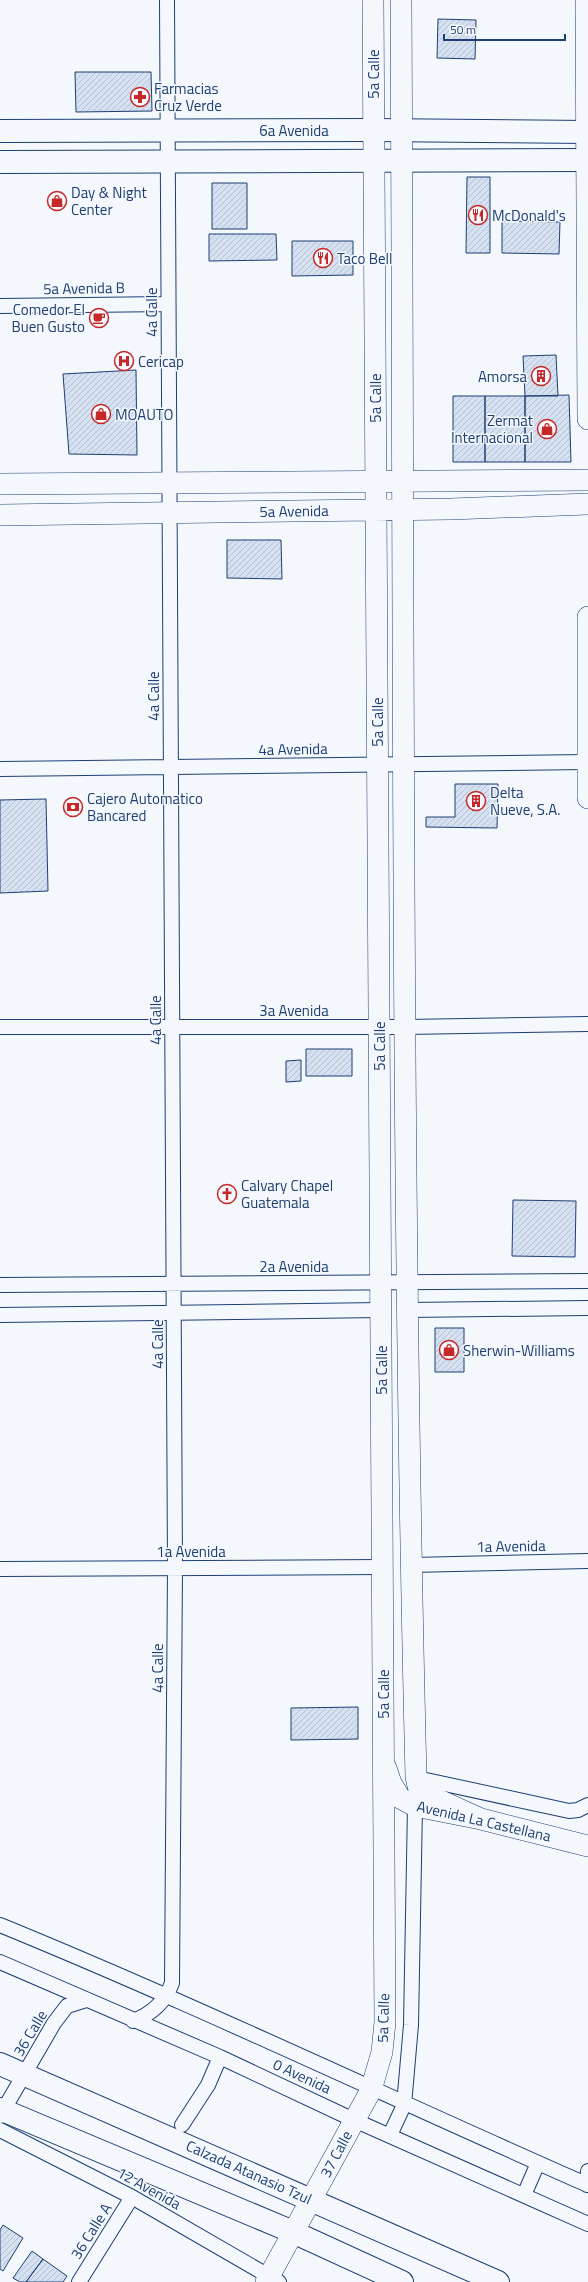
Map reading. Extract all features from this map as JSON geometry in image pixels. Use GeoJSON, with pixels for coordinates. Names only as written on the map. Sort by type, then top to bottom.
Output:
{"type":"FeatureCollection","features":[{"type":"Feature","properties":{"kind":"main road","name":"5a Calle"},"geometry":{"type":"LineString","coordinates":[[371,2090],[382,2052],[385,2022],[373,0]]}},
{"type":"Feature","properties":{"kind":"main road","name":"5a Calle"},"geometry":{"type":"LineString","coordinates":[[401,0],[408,1310],[411,1565],[422,1789]]}},
{"type":"Feature","properties":{"kind":"main road"},"geometry":{"type":"LineString","coordinates":[[586,0],[588,418]]}},
{"type":"Feature","properties":{"kind":"main road","name":"6a Avenida"},"geometry":{"type":"LineString","coordinates":[[0,131],[402,130],[587,132]]}},
{"type":"Feature","properties":{"kind":"main road","name":"6a Avenida"},"geometry":{"type":"LineString","coordinates":[[0,162],[402,162],[587,160]]}},
{"type":"Feature","properties":{"kind":"main road","name":"5a Avenida"},"geometry":{"type":"LineString","coordinates":[[0,484],[588,480]]}},
{"type":"Feature","properties":{"kind":"main road","name":"5a Avenida"},"geometry":{"type":"LineString","coordinates":[[0,515],[404,510],[588,504]]}},
{"type":"Feature","properties":{"kind":"main road"},"geometry":{"type":"LineString","coordinates":[[588,617],[588,798]]}},
{"type":"Feature","properties":{"kind":"main road","name":"Avenida La Castellana"},"geometry":{"type":"LineString","coordinates":[[383,1758],[395,1791],[400,1798],[422,1789],[480,1819],[588,1846]]}},
{"type":"Feature","properties":{"kind":"main road","name":"Calzada Atanasio Tzul"},"geometry":{"type":"LineString","coordinates":[[0,2064],[26,2074],[498,2282]]}},
{"type":"Feature","properties":{"kind":"main road","name":"37 Calle"},"geometry":{"type":"LineString","coordinates":[[272,2280],[293,2232],[371,2090]]}},
{"type":"Feature","properties":{"kind":"main road"},"geometry":{"type":"LineString","coordinates":[[1,2116],[293,2232],[402,2282]]}},
{"type":"Feature","properties":{"kind":"street","name":"4a Calle"},"geometry":{"type":"LineString","coordinates":[[167,0],[169,130],[168,304],[175,1568],[172,1983],[168,1996]]}},
{"type":"Feature","properties":{"kind":"street","name":"5a Avenida B"},"geometry":{"type":"LineString","coordinates":[[0,306],[168,304]]}},
{"type":"Feature","properties":{"kind":"street","name":"4a Avenida"},"geometry":{"type":"LineString","coordinates":[[0,769],[587,762]]}},
{"type":"Feature","properties":{"kind":"street","name":"3a Avenida"},"geometry":{"type":"LineString","coordinates":[[0,1028],[406,1027],[588,1024]]}},
{"type":"Feature","properties":{"kind":"street","name":"2a Avenida"},"geometry":{"type":"LineString","coordinates":[[0,1285],[588,1281]]}},
{"type":"Feature","properties":{"kind":"street"},"geometry":{"type":"LineString","coordinates":[[408,1310],[588,1308]]}},
{"type":"Feature","properties":{"kind":"street"},"geometry":{"type":"LineString","coordinates":[[0,1315],[380,1310]]}},
{"type":"Feature","properties":{"kind":"street","name":"1a Avenida"},"geometry":{"type":"LineString","coordinates":[[411,1565],[588,1561]]}},
{"type":"Feature","properties":{"kind":"street","name":"1a Avenida"},"geometry":{"type":"LineString","coordinates":[[0,1569],[382,1567]]}},
{"type":"Feature","properties":{"kind":"street","name":"Avenida La Castellana"},"geometry":{"type":"LineString","coordinates":[[422,1789],[569,1811],[578,1810],[588,1805]]}},
{"type":"Feature","properties":{"kind":"street","name":"5a Calle"},"geometry":{"type":"LineString","coordinates":[[390,2134],[404,2105],[411,2025],[422,1789]]}},
{"type":"Feature","properties":{"kind":"street","name":"0 Avenida"},"geometry":{"type":"LineString","coordinates":[[0,1925],[168,1996],[404,2105],[588,2185]]}},
{"type":"Feature","properties":{"kind":"street","name":"0 Avenida"},"geometry":{"type":"LineString","coordinates":[[0,1962],[133,2021],[220,2057],[354,2120],[390,2134],[588,2224]]}},
{"type":"Feature","properties":{"kind":"street"},"geometry":{"type":"LineString","coordinates":[[133,2021],[146,2016],[168,1996]]}},
{"type":"Feature","properties":{"kind":"street","name":"36 Calle"},"geometry":{"type":"LineString","coordinates":[[1,2116],[54,2023],[67,2006],[86,2000]]}},
{"type":"Feature","properties":{"kind":"street"},"geometry":{"type":"LineString","coordinates":[[182,2124],[208,2085],[220,2057]]}},
{"type":"Feature","properties":{"kind":"street","name":"12 Avenida"},"geometry":{"type":"LineString","coordinates":[[1,2116],[132,2197],[272,2280]]}},
{"type":"Feature","properties":{"kind":"street"},"geometry":{"type":"LineString","coordinates":[[524,2195],[538,2163]]}},
{"type":"Feature","properties":{"kind":"street"},"geometry":{"type":"LineString","coordinates":[[588,2171],[588,2185]]}},
{"type":"Feature","properties":{"kind":"street","name":"36 Calle A"},"geometry":{"type":"LineString","coordinates":[[79,2282],[132,2197]]}},
{"type":"Feature","properties":{"kind":"building"},"geometry":{"type":"Polygon","coordinates":[[[438,19],[476,20],[475,59],[437,58],[438,19]]]}},
{"type":"Feature","properties":{"kind":"building"},"geometry":{"type":"Polygon","coordinates":[[[75,72],[151,72],[152,111],[76,112],[75,72]]]}},
{"type":"Feature","properties":{"kind":"building","name":"McDonald's"},"geometry":{"type":"Polygon","coordinates":[[[467,177],[490,177],[490,253],[466,253],[467,177]]]}},
{"type":"Feature","properties":{"kind":"building"},"geometry":{"type":"Polygon","coordinates":[[[212,183],[247,183],[247,229],[212,229],[212,183]]]}},
{"type":"Feature","properties":{"kind":"building"},"geometry":{"type":"Polygon","coordinates":[[[502,221],[560,222],[559,254],[502,253],[502,221]]]}},
{"type":"Feature","properties":{"kind":"building"},"geometry":{"type":"Polygon","coordinates":[[[209,234],[276,234],[277,260],[209,261],[209,234]]]}},
{"type":"Feature","properties":{"kind":"building","name":"Taco Bell"},"geometry":{"type":"Polygon","coordinates":[[[292,241],[353,241],[353,275],[292,276],[292,241]]]}},
{"type":"Feature","properties":{"kind":"building","name":"Amorsa"},"geometry":{"type":"Polygon","coordinates":[[[556,355],[558,396],[525,396],[523,356],[556,355]]]}},
{"type":"Feature","properties":{"kind":"building","name":"MOAUTO"},"geometry":{"type":"Polygon","coordinates":[[[136,370],[137,455],[69,454],[63,374],[136,370]]]}},
{"type":"Feature","properties":{"kind":"building","name":"Zermat Internacional"},"geometry":{"type":"Polygon","coordinates":[[[569,395],[571,462],[525,462],[525,396],[569,395]]]}},
{"type":"Feature","properties":{"kind":"building"},"geometry":{"type":"Polygon","coordinates":[[[453,396],[485,396],[485,462],[453,462],[453,396]]]}},
{"type":"Feature","properties":{"kind":"building"},"geometry":{"type":"Polygon","coordinates":[[[485,396],[525,396],[525,462],[485,462],[485,396]]]}},
{"type":"Feature","properties":{"kind":"building"},"geometry":{"type":"Polygon","coordinates":[[[227,540],[281,540],[282,579],[227,578],[227,540]]]}},
{"type":"Feature","properties":{"kind":"building","name":"Delta Nueve, S.A."},"geometry":{"type":"Polygon","coordinates":[[[455,784],[498,784],[497,828],[426,827],[426,817],[455,817],[455,784]]]}},
{"type":"Feature","properties":{"kind":"building"},"geometry":{"type":"Polygon","coordinates":[[[46,799],[48,891],[0,893],[0,800],[46,799]]]}},
{"type":"Feature","properties":{"kind":"building"},"geometry":{"type":"Polygon","coordinates":[[[306,1049],[352,1049],[352,1076],[306,1076],[306,1049]]]}},
{"type":"Feature","properties":{"kind":"building"},"geometry":{"type":"Polygon","coordinates":[[[301,1060],[301,1081],[286,1082],[286,1061],[301,1060]]]}},
{"type":"Feature","properties":{"kind":"building"},"geometry":{"type":"Polygon","coordinates":[[[513,1200],[576,1201],[575,1257],[512,1256],[513,1200]]]}},
{"type":"Feature","properties":{"kind":"building","name":"Sherwin-Williams"},"geometry":{"type":"Polygon","coordinates":[[[435,1328],[464,1328],[464,1372],[435,1372],[435,1328]]]}},
{"type":"Feature","properties":{"kind":"building"},"geometry":{"type":"Polygon","coordinates":[[[358,1707],[358,1739],[291,1740],[291,1708],[358,1707]]]}},
{"type":"Feature","properties":{"kind":"building"},"geometry":{"type":"Polygon","coordinates":[[[3,2225],[23,2238],[3,2271],[0,2269],[0,2230],[3,2225]]]}},
{"type":"Feature","properties":{"kind":"building"},"geometry":{"type":"Polygon","coordinates":[[[32,2251],[43,2259],[26,2282],[20,2282],[13,2278],[32,2251]]]}},
{"type":"Feature","properties":{"kind":"building"},"geometry":{"type":"Polygon","coordinates":[[[43,2259],[67,2276],[63,2282],[26,2282],[43,2259]]]}},
{"type":"Feature","properties":{"kind":"place","name":"Farmacias Cruz Verde"},"geometry":{"type":"Point","coordinates":[140,97]}},
{"type":"Feature","properties":{"kind":"place","name":"Day & Night Center"},"geometry":{"type":"Point","coordinates":[57,201]}},
{"type":"Feature","properties":{"kind":"place","name":"McDonald's"},"geometry":{"type":"Point","coordinates":[478,215]}},
{"type":"Feature","properties":{"kind":"place","name":"Taco Bell"},"geometry":{"type":"Point","coordinates":[323,258]}},
{"type":"Feature","properties":{"kind":"place","name":"Comedor El Buen Gusto"},"geometry":{"type":"Point","coordinates":[99,318]}},
{"type":"Feature","properties":{"kind":"place","name":"Cericap"},"geometry":{"type":"Point","coordinates":[124,361]}},
{"type":"Feature","properties":{"kind":"place","name":"Amorsa"},"geometry":{"type":"Point","coordinates":[541,376]}},
{"type":"Feature","properties":{"kind":"place","name":"MOAUTO"},"geometry":{"type":"Point","coordinates":[101,414]}},
{"type":"Feature","properties":{"kind":"place","name":"Zermat Internacional"},"geometry":{"type":"Point","coordinates":[547,429]}},
{"type":"Feature","properties":{"kind":"place","name":"Delta Nueve, S.A."},"geometry":{"type":"Point","coordinates":[476,801]}},
{"type":"Feature","properties":{"kind":"place","name":"Cajero Automatico Bancared"},"geometry":{"type":"Point","coordinates":[73,807]}},
{"type":"Feature","properties":{"kind":"place","name":"Calvary Chapel Guatemala"},"geometry":{"type":"Point","coordinates":[227,1194]}},
{"type":"Feature","properties":{"kind":"place","name":"Sherwin-Williams"},"geometry":{"type":"Point","coordinates":[449,1350]}}]}
